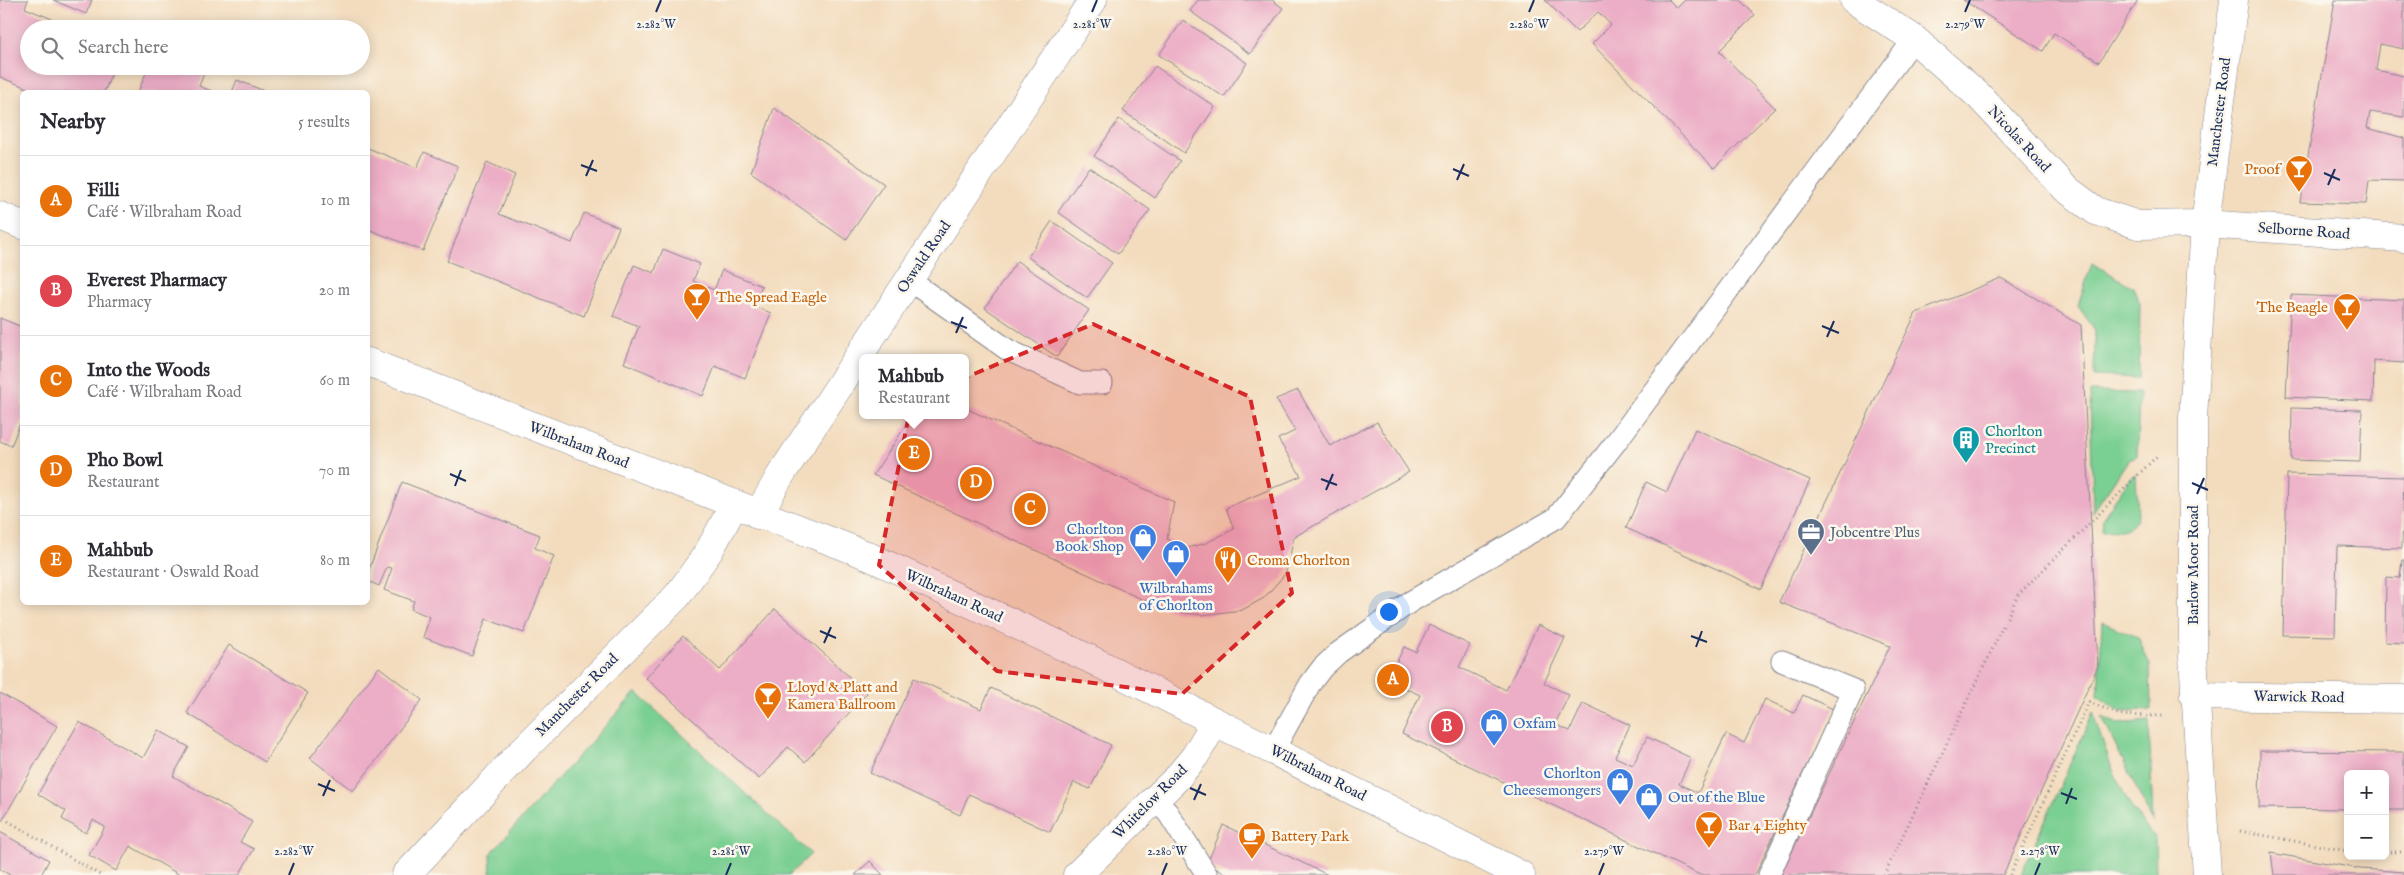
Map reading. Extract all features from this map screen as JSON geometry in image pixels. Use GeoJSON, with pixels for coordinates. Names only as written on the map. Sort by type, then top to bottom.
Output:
{"type":"FeatureCollection","features":[{"type":"Feature","properties":{"kind":"main road","name":"Nicolas Road"},"geometry":{"type":"LineString","coordinates":[[1854,0],[1914,39],[1979,96],[2065,188],[2096,211],[2138,224],[2205,224]]}},
{"type":"Feature","properties":{"kind":"main road","name":"Manchester Road"},"geometry":{"type":"LineString","coordinates":[[2205,224],[2234,0]]}},
{"type":"Feature","properties":{"kind":"main road","name":"Oswald Road"},"geometry":{"type":"LineString","coordinates":[[860,354],[1082,4]]}},
{"type":"Feature","properties":{"kind":"main road"},"geometry":{"type":"LineString","coordinates":[[0,216],[20,224]]}},
{"type":"Feature","properties":{"kind":"main road","name":"Selborne Road"},"geometry":{"type":"LineString","coordinates":[[2205,224],[2404,238]]}},
{"type":"Feature","properties":{"kind":"main road","name":"Barlow Moor Road"},"geometry":{"type":"LineString","coordinates":[[2205,224],[2193,418],[2194,696],[2205,825],[2207,875]]}},
{"type":"Feature","properties":{"kind":"main road","name":"Oswald Road"},"geometry":{"type":"LineString","coordinates":[[746,510],[780,476],[859,355]]}},
{"type":"Feature","properties":{"kind":"main road","name":"Wilbraham Road"},"geometry":{"type":"LineString","coordinates":[[370,363],[746,510],[864,554],[1090,659],[1521,875]]}},
{"type":"Feature","properties":{"kind":"main road","name":"Manchester Road"},"geometry":{"type":"LineString","coordinates":[[406,875],[524,748],[678,595],[709,551],[746,510]]}},
{"type":"Feature","properties":{"kind":"main road","name":"Warwick Road"},"geometry":{"type":"LineString","coordinates":[[2194,696],[2404,699]]}},
{"type":"Feature","properties":{"kind":"main road","name":"Whitelow Road"},"geometry":{"type":"LineString","coordinates":[[1077,875],[1177,778],[1194,756],[1215,722]]}},
{"type":"Feature","properties":{"kind":"lane"},"geometry":{"type":"LineString","coordinates":[[1273,751],[1310,684],[1322,668],[1338,653],[1410,602],[1556,518],[1616,442],[1914,39]]}},
{"type":"Feature","properties":{"kind":"lane"},"geometry":{"type":"LineString","coordinates":[[908,280],[1008,350],[1080,383],[1102,383]]}},
{"type":"Feature","properties":{"kind":"lane"},"geometry":{"type":"LineString","coordinates":[[1769,875],[1853,690],[1782,661]]}},
{"type":"Feature","properties":{"kind":"lane"},"geometry":{"type":"LineString","coordinates":[[1155,800],[1168,813],[1207,875]]}},
{"type":"Feature","properties":{"kind":"path"},"geometry":{"type":"LineString","coordinates":[[1884,875],[2018,595],[2146,468],[2193,418]]}},
{"type":"Feature","properties":{"kind":"path"},"geometry":{"type":"LineString","coordinates":[[2010,875],[2089,702],[2120,715],[2166,716]]}},
{"type":"Feature","properties":{"kind":"path"},"geometry":{"type":"LineString","coordinates":[[8,821],[100,875]]}},
{"type":"Feature","properties":{"kind":"path"},"geometry":{"type":"LineString","coordinates":[[2205,825],[2344,850]]}},
{"type":"Feature","properties":{"kind":"path"},"geometry":{"type":"LineString","coordinates":[[2389,852],[2404,852]]}},
{"type":"Feature","properties":{"kind":"highlighted area"},"geometry":{"type":"Polygon","coordinates":[[[1093,324],[1250,397],[1292,593],[1182,694],[997,671],[879,565],[912,400],[1093,324]]]}},
{"type":"Feature","properties":{"kind":"green space"},"geometry":{"type":"Polygon","coordinates":[[[2092,263],[2133,287],[2140,303],[2139,378],[2094,376],[2095,330],[2078,306],[2092,263]]]}},
{"type":"Feature","properties":{"kind":"green space"},"geometry":{"type":"Polygon","coordinates":[[[2090,392],[2139,393],[2137,456],[2129,459],[2093,512],[2090,392]]]}},
{"type":"Feature","properties":{"kind":"green space"},"geometry":{"type":"Polygon","coordinates":[[[2136,474],[2138,516],[2128,528],[2102,531],[2103,518],[2129,479],[2136,474]]]}},
{"type":"Feature","properties":{"kind":"green space"},"geometry":{"type":"Polygon","coordinates":[[[2102,622],[2138,637],[2150,665],[2151,710],[2119,711],[2098,696],[2102,622]]]}},
{"type":"Feature","properties":{"kind":"green space"},"geometry":{"type":"Polygon","coordinates":[[[636,692],[811,854],[789,875],[491,875],[490,854],[636,692]]]}},
{"type":"Feature","properties":{"kind":"green space"},"geometry":{"type":"Polygon","coordinates":[[[2093,712],[2117,779],[2134,811],[2155,837],[2156,875],[2021,875],[2093,712]]]}},
{"type":"Feature","properties":{"kind":"green space"},"geometry":{"type":"Polygon","coordinates":[[[2102,717],[2118,724],[2149,721],[2153,823],[2102,717]]]}},
{"type":"Feature","properties":{"kind":"building"},"geometry":{"type":"Polygon","coordinates":[[[0,0],[28,0],[25,8],[52,19],[20,20],[20,75],[111,75],[105,90],[32,90],[0,77],[0,0]]]}},
{"type":"Feature","properties":{"kind":"building"},"geometry":{"type":"Polygon","coordinates":[[[53,0],[92,0],[86,14],[53,0]]]}},
{"type":"Feature","properties":{"kind":"building"},"geometry":{"type":"Polygon","coordinates":[[[1198,0],[1272,0],[1283,8],[1250,54],[1190,11],[1198,0]]]}},
{"type":"Feature","properties":{"kind":"building"},"geometry":{"type":"Polygon","coordinates":[[[1545,0],[1669,0],[1677,8],[1685,0],[1740,0],[1755,15],[1719,51],[1775,108],[1714,168],[1592,44],[1611,25],[1598,12],[1577,32],[1545,0]]]}},
{"type":"Feature","properties":{"kind":"building"},"geometry":{"type":"Polygon","coordinates":[[[1963,0],[2138,0],[2099,62],[2054,33],[2043,51],[1963,0]]]}},
{"type":"Feature","properties":{"kind":"building"},"geometry":{"type":"Polygon","coordinates":[[[2335,0],[2404,0],[2404,49],[2380,44],[2376,70],[2404,76],[2404,117],[2370,112],[2367,128],[2404,138],[2404,181],[2369,180],[2366,204],[2300,202],[2335,0]]]}},
{"type":"Feature","properties":{"kind":"building"},"geometry":{"type":"Polygon","coordinates":[[[1183,20],[1247,63],[1224,97],[1159,55],[1183,20]]]}},
{"type":"Feature","properties":{"kind":"building"},"geometry":{"type":"Polygon","coordinates":[[[1155,66],[1215,107],[1184,153],[1123,111],[1155,66]]]}},
{"type":"Feature","properties":{"kind":"building"},"geometry":{"type":"Polygon","coordinates":[[[145,75],[203,75],[199,86],[209,90],[139,90],[145,75]]]}},
{"type":"Feature","properties":{"kind":"building"},"geometry":{"type":"Polygon","coordinates":[[[237,80],[262,90],[233,90],[237,80]]]}},
{"type":"Feature","properties":{"kind":"building"},"geometry":{"type":"Polygon","coordinates":[[[774,108],[884,184],[846,240],[751,172],[774,108]]]}},
{"type":"Feature","properties":{"kind":"building"},"geometry":{"type":"Polygon","coordinates":[[[1119,119],[1180,161],[1155,198],[1094,156],[1119,119]]]}},
{"type":"Feature","properties":{"kind":"building"},"geometry":{"type":"Polygon","coordinates":[[[370,149],[417,168],[424,152],[458,166],[423,251],[370,230],[370,149]]]}},
{"type":"Feature","properties":{"kind":"building"},"geometry":{"type":"Polygon","coordinates":[[[487,162],[515,175],[499,214],[572,243],[584,213],[619,227],[584,316],[447,261],[487,162]]]}},
{"type":"Feature","properties":{"kind":"building"},"geometry":{"type":"Polygon","coordinates":[[[1089,167],[1150,210],[1118,254],[1058,212],[1089,167]]]}},
{"type":"Feature","properties":{"kind":"building"},"geometry":{"type":"Polygon","coordinates":[[[1052,221],[1112,263],[1087,298],[1028,257],[1052,221]]]}},
{"type":"Feature","properties":{"kind":"building","name":"The Spread Eagle"},"geometry":{"type":"Polygon","coordinates":[[[663,249],[700,264],[693,281],[714,290],[722,270],[762,286],[753,306],[771,313],[745,378],[715,366],[703,396],[624,363],[639,326],[613,316],[634,265],[654,273],[663,249]]]}},
{"type":"Feature","properties":{"kind":"building"},"geometry":{"type":"Polygon","coordinates":[[[1017,261],[1089,310],[1057,357],[985,308],[1017,261]]]}},
{"type":"Feature","properties":{"kind":"building","name":"Chorlton Precinct"},"geometry":{"type":"Polygon","coordinates":[[[2001,278],[2081,325],[2098,666],[2003,875],[1781,875],[1890,646],[1779,602],[1916,313],[2001,278]]]}},
{"type":"Feature","properties":{"kind":"building","name":"The Beagle"},"geometry":{"type":"Polygon","coordinates":[[[2291,295],[2404,300],[2404,363],[2374,361],[2373,401],[2286,397],[2291,295]]]}},
{"type":"Feature","properties":{"kind":"building"},"geometry":{"type":"Polygon","coordinates":[[[0,318],[20,326],[20,424],[11,446],[0,441],[0,318]]]}},
{"type":"Feature","properties":{"kind":"building"},"geometry":{"type":"Polygon","coordinates":[[[1298,390],[1330,446],[1377,422],[1409,472],[1294,537],[1286,573],[1264,598],[1242,610],[1202,615],[1177,612],[1150,603],[873,475],[910,419],[969,419],[969,410],[1174,502],[1167,539],[1183,549],[1206,543],[1234,529],[1226,508],[1301,476],[1278,439],[1295,431],[1276,399],[1298,390]]]}},
{"type":"Feature","properties":{"kind":"building"},"geometry":{"type":"Polygon","coordinates":[[[2292,408],[2362,410],[2360,462],[2291,460],[2292,408]]]}},
{"type":"Feature","properties":{"kind":"building"},"geometry":{"type":"Polygon","coordinates":[[[1695,429],[1810,480],[1761,589],[1626,528],[1646,482],[1667,492],[1695,429]]]}},
{"type":"Feature","properties":{"kind":"building"},"geometry":{"type":"Polygon","coordinates":[[[2287,474],[2404,477],[2402,548],[2337,546],[2335,636],[2283,635],[2287,474]]]}},
{"type":"Feature","properties":{"kind":"building"},"geometry":{"type":"Polygon","coordinates":[[[402,482],[540,535],[535,548],[554,556],[524,633],[486,619],[472,656],[423,637],[430,617],[411,609],[414,601],[384,590],[392,568],[387,567],[379,586],[370,582],[370,567],[402,482]]]}},
{"type":"Feature","properties":{"kind":"building"},"geometry":{"type":"Polygon","coordinates":[[[2402,560],[2404,560],[2404,643],[2385,642],[2386,577],[2400,578],[2402,560]]]}},
{"type":"Feature","properties":{"kind":"building","name":"Lloyd & Platt and Kamera Ballroom"},"geometry":{"type":"Polygon","coordinates":[[[775,609],[867,693],[805,762],[788,747],[759,779],[646,678],[683,636],[720,670],[775,609]]]}},
{"type":"Feature","properties":{"kind":"building"},"geometry":{"type":"Polygon","coordinates":[[[1429,625],[1470,645],[1459,667],[1506,690],[1538,625],[1565,638],[1544,683],[1569,695],[1555,724],[1570,731],[1583,703],[1630,725],[1615,757],[1633,765],[1647,737],[1691,758],[1679,784],[1698,793],[1726,734],[1744,743],[1765,699],[1794,713],[1803,695],[1833,709],[1755,875],[1700,875],[1402,734],[1420,695],[1388,680],[1404,647],[1416,652],[1429,625]]]}},
{"type":"Feature","properties":{"kind":"building"},"geometry":{"type":"Polygon","coordinates":[[[229,645],[308,693],[265,762],[187,713],[229,645]]]}},
{"type":"Feature","properties":{"kind":"building"},"geometry":{"type":"Polygon","coordinates":[[[379,667],[422,700],[353,791],[310,758],[379,667]]]}},
{"type":"Feature","properties":{"kind":"building"},"geometry":{"type":"Polygon","coordinates":[[[914,678],[981,709],[991,688],[1111,745],[1090,789],[1074,782],[1050,832],[969,794],[960,815],[870,773],[914,678]]]}},
{"type":"Feature","properties":{"kind":"building"},"geometry":{"type":"Polygon","coordinates":[[[0,693],[57,726],[2,821],[0,820],[0,693]]]}},
{"type":"Feature","properties":{"kind":"building"},"geometry":{"type":"Polygon","coordinates":[[[79,722],[143,758],[158,730],[189,747],[173,776],[252,822],[240,842],[254,849],[239,875],[180,875],[130,846],[116,871],[89,855],[105,827],[93,820],[86,833],[62,819],[66,811],[38,794],[79,722]]]}},
{"type":"Feature","properties":{"kind":"building"},"geometry":{"type":"Polygon","coordinates":[[[2260,751],[2404,752],[2404,810],[2389,810],[2389,770],[2344,770],[2344,809],[2259,808],[2260,751]]]}},
{"type":"Feature","properties":{"kind":"building"},"geometry":{"type":"Polygon","coordinates":[[[1223,825],[1328,875],[1228,875],[1207,864],[1223,825]]]}},
{"type":"Feature","properties":{"kind":"building"},"geometry":{"type":"Polygon","coordinates":[[[0,832],[49,860],[41,875],[10,875],[0,869],[0,832]]]}},
{"type":"Feature","properties":{"kind":"building"},"geometry":{"type":"Polygon","coordinates":[[[2271,853],[2361,869],[2404,872],[2404,875],[2274,875],[2271,853]]]}},
{"type":"Feature","properties":{"kind":"building"},"geometry":{"type":"Polygon","coordinates":[[[870,861],[883,875],[855,875],[870,861]]]}},
{"type":"Feature","properties":{"kind":"place","name":"Proof"},"geometry":{"type":"Point","coordinates":[2299,193]}},
{"type":"Feature","properties":{"kind":"place","name":"The Spread Eagle"},"geometry":{"type":"Point","coordinates":[697,321]}},
{"type":"Feature","properties":{"kind":"place","name":"The Beagle"},"geometry":{"type":"Point","coordinates":[2347,331]}},
{"type":"Feature","properties":{"kind":"place","name":"Mahbub"},"geometry":{"type":"Point","coordinates":[914,454]}},
{"type":"Feature","properties":{"kind":"place","name":"Chorlton Precinct"},"geometry":{"type":"Point","coordinates":[1966,464]}},
{"type":"Feature","properties":{"kind":"place","name":"Pho Bowl"},"geometry":{"type":"Point","coordinates":[976,483]}},
{"type":"Feature","properties":{"kind":"place","name":"Into the Woods"},"geometry":{"type":"Point","coordinates":[1030,509]}},
{"type":"Feature","properties":{"kind":"place","name":"Jobcentre Plus"},"geometry":{"type":"Point","coordinates":[1811,556]}},
{"type":"Feature","properties":{"kind":"place","name":"Chorlton Book Shop"},"geometry":{"type":"Point","coordinates":[1143,562]}},
{"type":"Feature","properties":{"kind":"place","name":"Wilbrahams of Chorlton"},"geometry":{"type":"Point","coordinates":[1176,578]}},
{"type":"Feature","properties":{"kind":"place","name":"Croma Chorlton"},"geometry":{"type":"Point","coordinates":[1228,584]}},
{"type":"Feature","properties":{"kind":"place","name":"Filli"},"geometry":{"type":"Point","coordinates":[1393,680]}},
{"type":"Feature","properties":{"kind":"place","name":"Lloyd & Platt and Kamera Ballroom"},"geometry":{"type":"Point","coordinates":[768,720]}},
{"type":"Feature","properties":{"kind":"place","name":"Everest Pharmacy"},"geometry":{"type":"Point","coordinates":[1447,727]}},
{"type":"Feature","properties":{"kind":"place","name":"Oxfam"},"geometry":{"type":"Point","coordinates":[1494,747]}},
{"type":"Feature","properties":{"kind":"place","name":"Chorlton Cheesemongers"},"geometry":{"type":"Point","coordinates":[1620,806]}},
{"type":"Feature","properties":{"kind":"place","name":"Out of the Blue"},"geometry":{"type":"Point","coordinates":[1649,821]}},
{"type":"Feature","properties":{"kind":"place","name":"Bar 4 Eighty"},"geometry":{"type":"Point","coordinates":[1709,849]}},
{"type":"Feature","properties":{"kind":"place","name":"Battery Park"},"geometry":{"type":"Point","coordinates":[1252,860]}}]}
